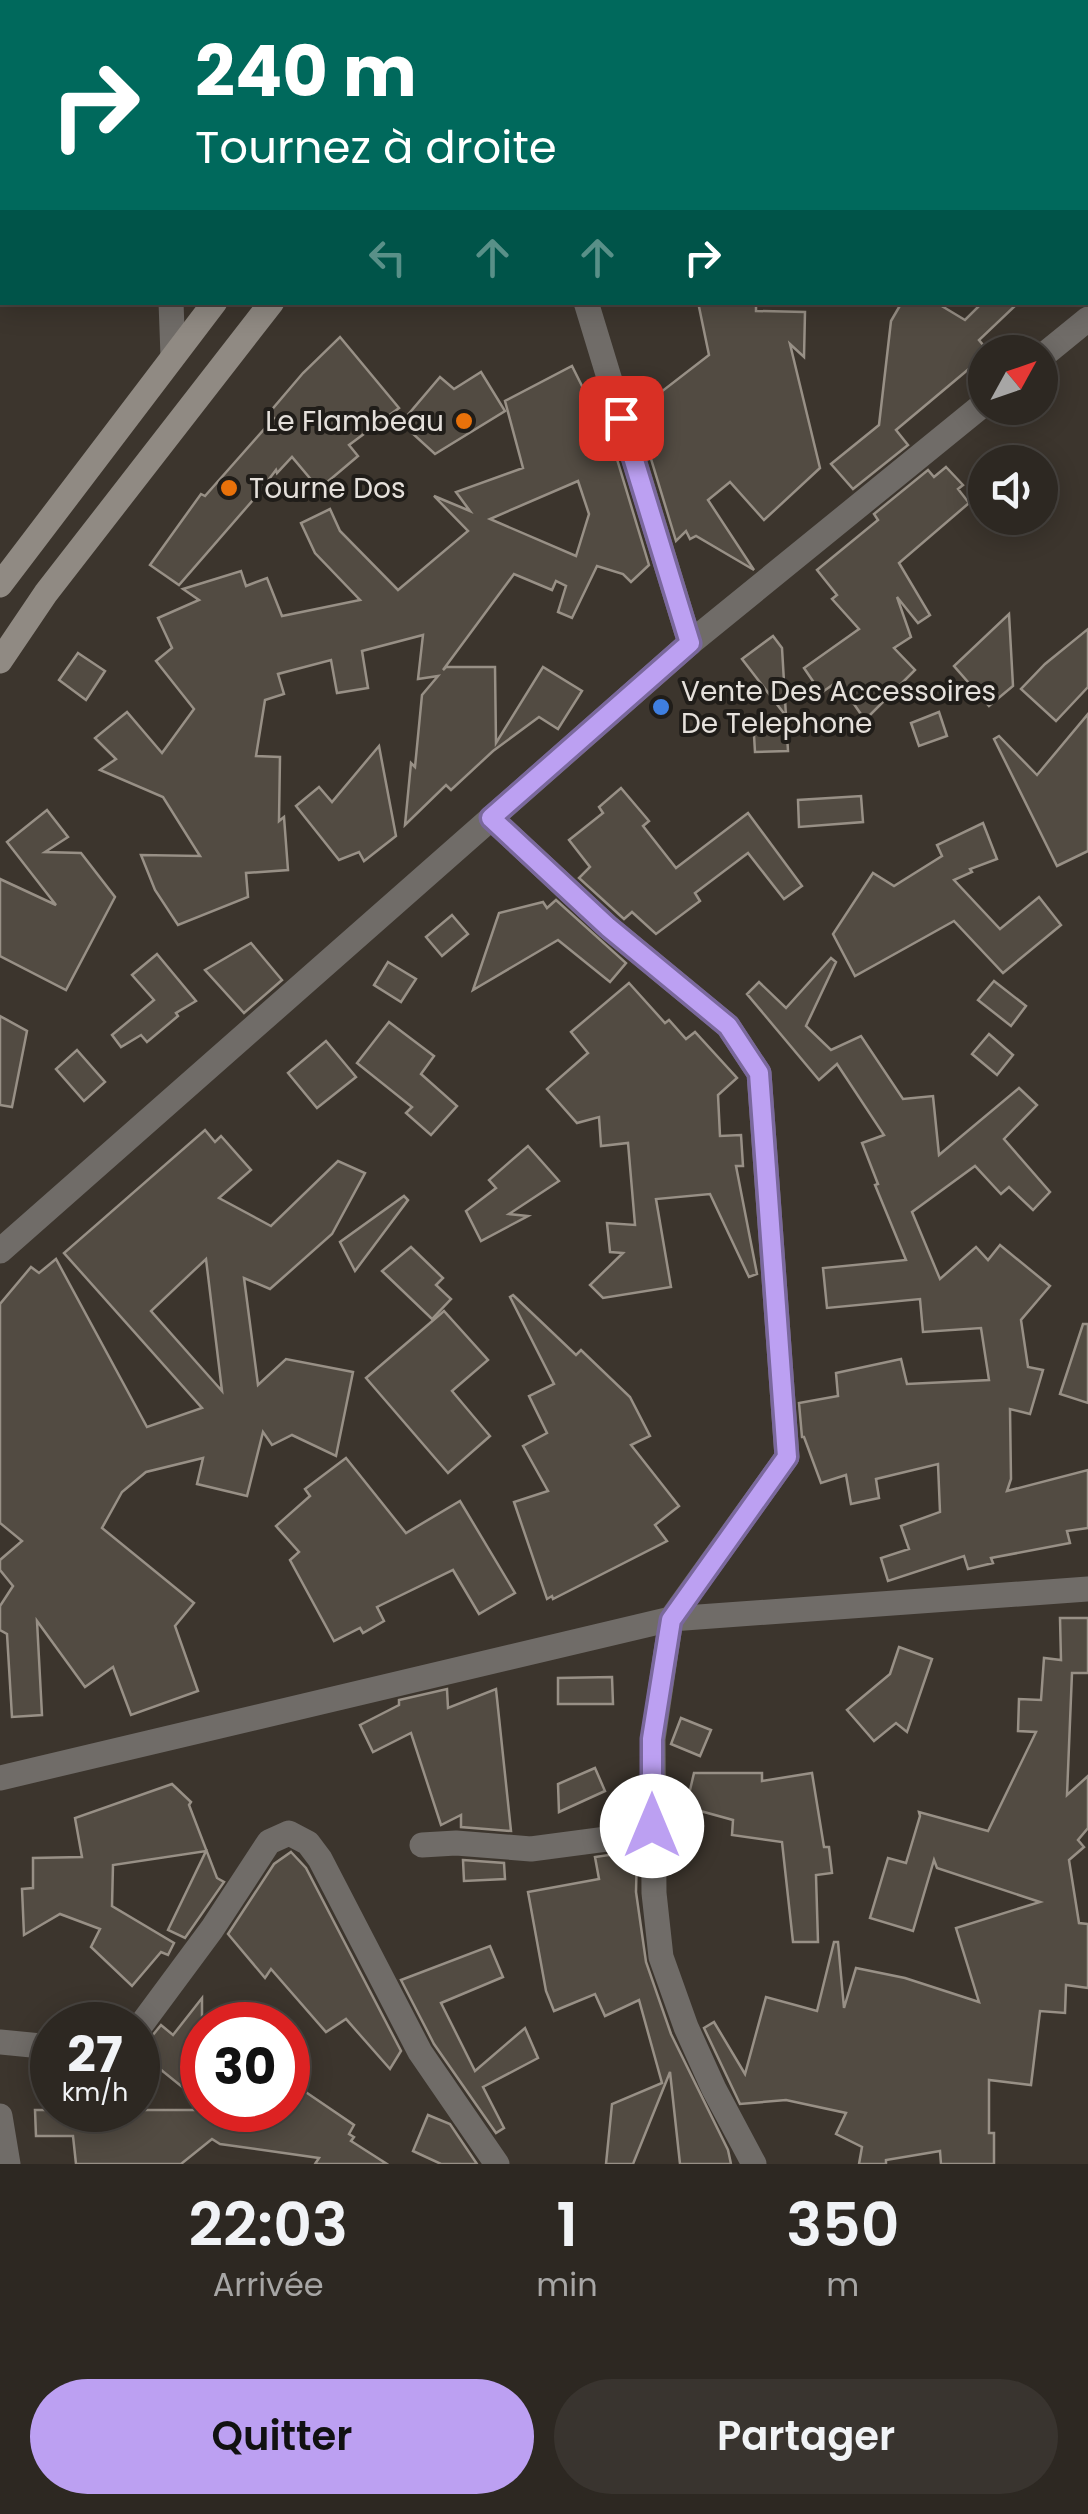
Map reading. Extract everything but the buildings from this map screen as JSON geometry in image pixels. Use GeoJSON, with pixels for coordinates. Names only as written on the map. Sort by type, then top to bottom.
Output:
{"type":"FeatureCollection","features":[{"type":"Feature","properties":{"kind":"main road"},"geometry":{"type":"LineString","coordinates":[[0,584],[213,305]]}},
{"type":"Feature","properties":{"kind":"main road"},"geometry":{"type":"LineString","coordinates":[[0,661],[46,593],[270,305]]}},
{"type":"Feature","properties":{"kind":"street"},"geometry":{"type":"LineString","coordinates":[[171,305],[173,356]]}},
{"type":"Feature","properties":{"kind":"street"},"geometry":{"type":"LineString","coordinates":[[587,305],[690,643]]}},
{"type":"Feature","properties":{"kind":"street"},"geometry":{"type":"LineString","coordinates":[[1058,343],[1088,319]]}},
{"type":"Feature","properties":{"kind":"street"},"geometry":{"type":"LineString","coordinates":[[0,1251],[690,643],[968,417]]}},
{"type":"Feature","properties":{"kind":"street"},"geometry":{"type":"LineString","coordinates":[[491,818],[608,927],[728,1026],[759,1073],[787,1457],[671,1620],[652,1739],[654,1893],[661,1957],[714,2090],[754,2164]]}},
{"type":"Feature","properties":{"kind":"street"},"geometry":{"type":"LineString","coordinates":[[0,1778],[671,1620],[1088,1589]]}},
{"type":"Feature","properties":{"kind":"street"},"geometry":{"type":"LineString","coordinates":[[422,1845],[531,1849],[652,1833]]}},
{"type":"Feature","properties":{"kind":"street"},"geometry":{"type":"LineString","coordinates":[[159,2002],[269,1842],[289,1834],[308,1843],[320,1859],[420,2052],[497,2164]]}},
{"type":"Feature","properties":{"kind":"street"},"geometry":{"type":"LineString","coordinates":[[0,2042],[30,2045]]}},
{"type":"Feature","properties":{"kind":"street"},"geometry":{"type":"LineString","coordinates":[[0,2116],[8,2164]]}},
{"type":"Feature","properties":{"kind":"place","name":"Le Flambeau"},"geometry":{"type":"Point","coordinates":[464,421]}},
{"type":"Feature","properties":{"kind":"place","name":"Tourne Dos"},"geometry":{"type":"Point","coordinates":[229,488]}},
{"type":"Feature","properties":{"kind":"place","name":"Vente Des Accessoires De Telephone"},"geometry":{"type":"Point","coordinates":[661,707]}},
{"type":"Feature","properties":{"kind":"route"},"geometry":{"type":"LineString","coordinates":[[621,418],[690,643],[491,818],[608,927],[728,1026],[759,1073],[787,1457],[671,1620],[652,1739],[652,1826]]}}]}
